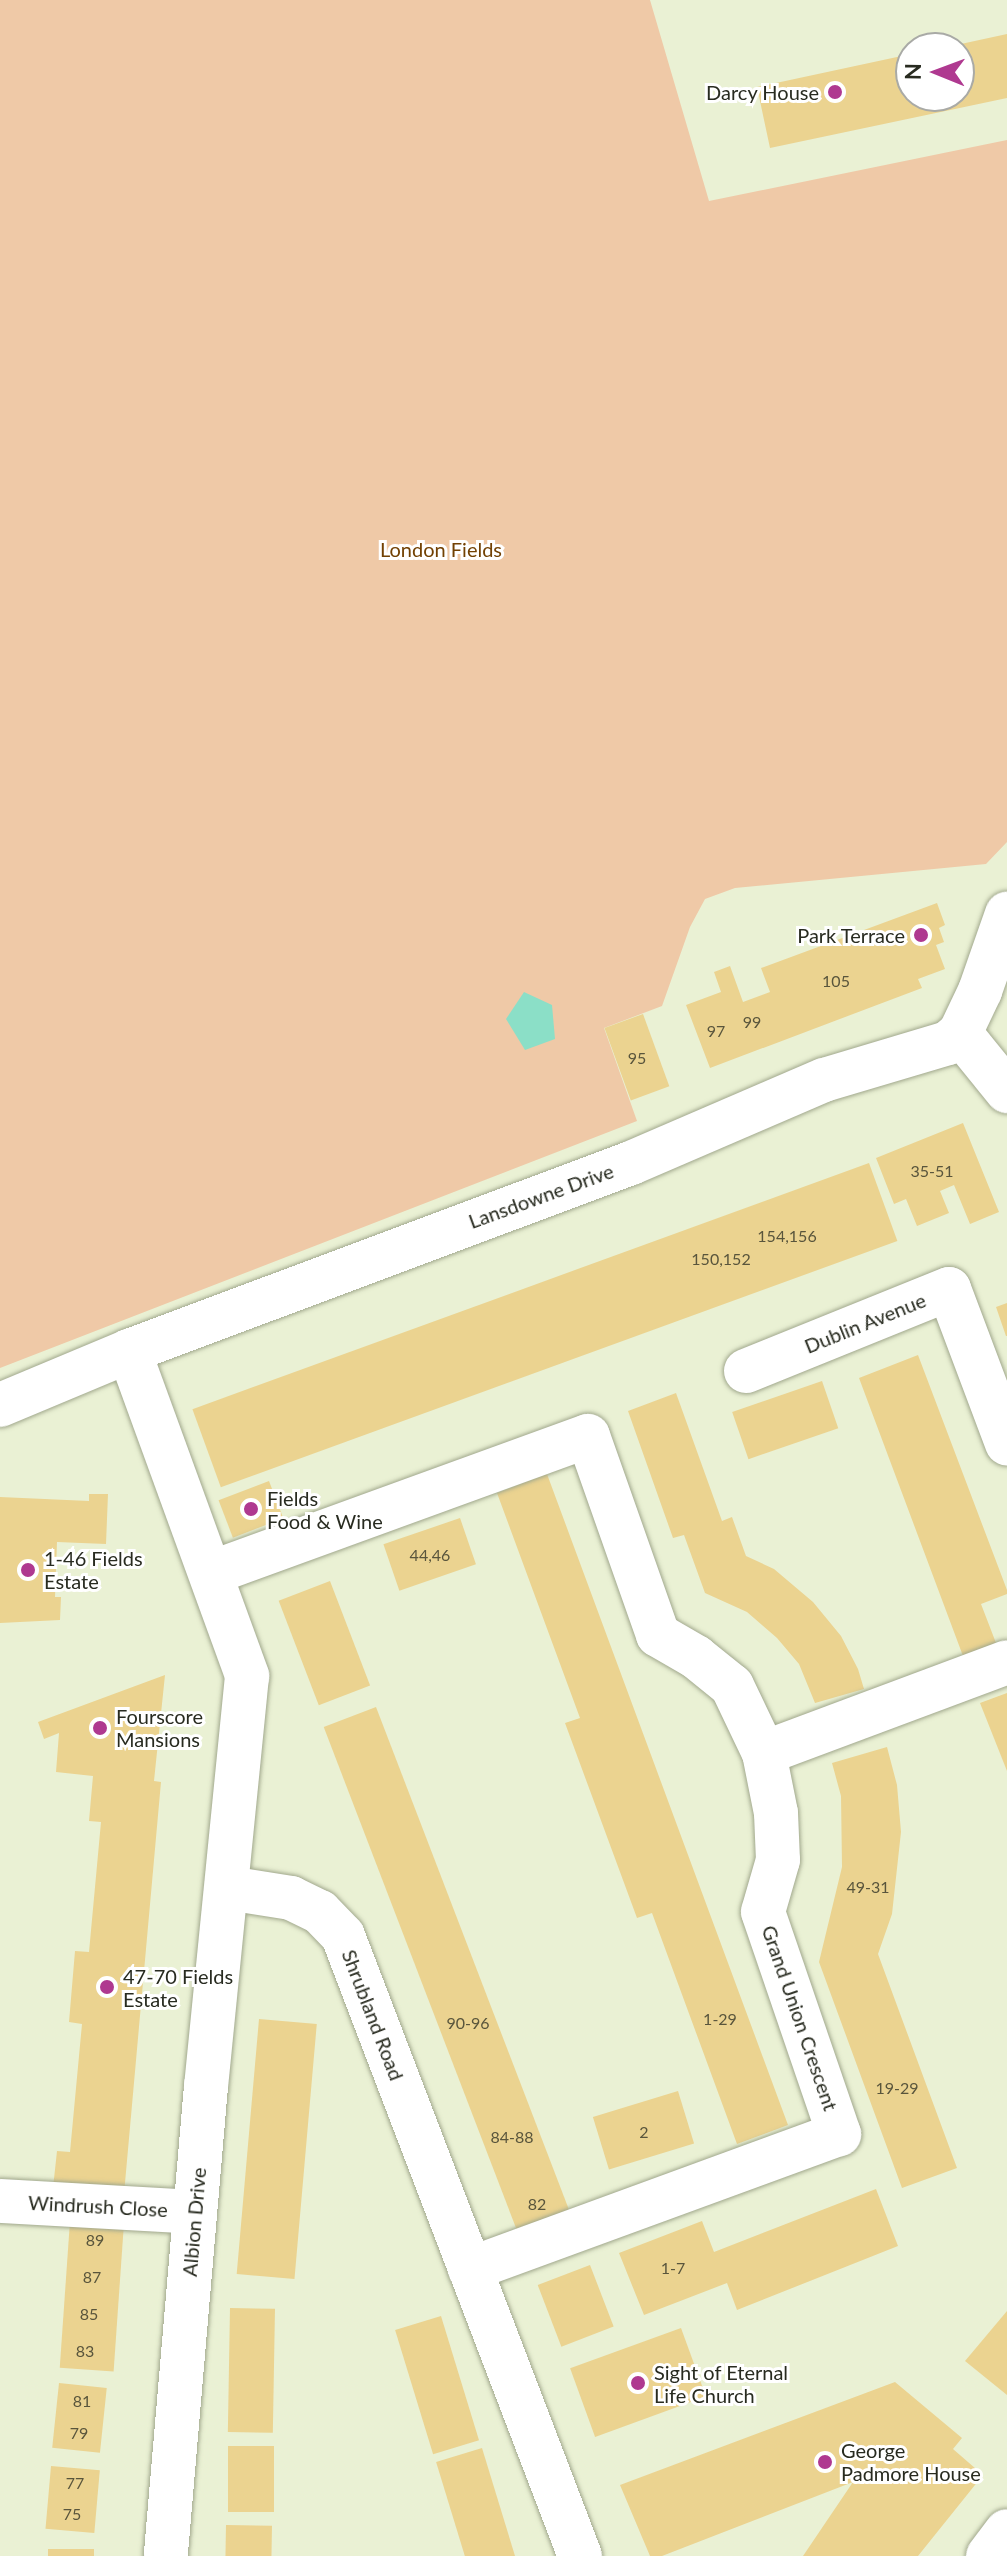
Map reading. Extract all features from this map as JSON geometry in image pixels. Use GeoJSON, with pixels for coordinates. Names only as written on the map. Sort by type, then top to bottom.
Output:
{"type":"FeatureCollection","features":[{"type":"Feature","properties":{"kind":"street"},"geometry":{"type":"LineString","coordinates":[[1007,914],[980,991],[960,1033],[1007,1091]]}},
{"type":"Feature","properties":{"kind":"street","name":"Lansdowne Drive"},"geometry":{"type":"LineString","coordinates":[[0,1405],[129,1351],[631,1163],[824,1080],[929,1051],[960,1033]]}},
{"type":"Feature","properties":{"kind":"street","name":"Dublin Avenue"},"geometry":{"type":"LineString","coordinates":[[746,1371],[949,1289],[1003,1422]]}},
{"type":"Feature","properties":{"kind":"street"},"geometry":{"type":"LineString","coordinates":[[129,1351],[247,1676],[228,1888]]}},
{"type":"Feature","properties":{"kind":"street","name":"Grand Union Crescent"},"geometry":{"type":"LineString","coordinates":[[211,1573],[588,1436],[658,1635],[696,1657],[732,1686],[764,1753],[776,1813],[778,1860],[763,1912],[839,2134],[470,2269]]}},
{"type":"Feature","properties":{"kind":"street"},"geometry":{"type":"LineString","coordinates":[[764,1753],[1007,1662]]}},
{"type":"Feature","properties":{"kind":"street","name":"Albion Drive"},"geometry":{"type":"LineString","coordinates":[[166,2556],[195,2212],[228,1888]]}},
{"type":"Feature","properties":{"kind":"street","name":"Shrubland Road"},"geometry":{"type":"LineString","coordinates":[[228,1888],[291,1898],[320,1912],[343,1936],[580,2556]]}},
{"type":"Feature","properties":{"kind":"street","name":"Windrush Close"},"geometry":{"type":"LineString","coordinates":[[0,2201],[195,2212]]}},
{"type":"Feature","properties":{"kind":"street"},"geometry":{"type":"LineString","coordinates":[[988,2556],[1007,2531]]}},
{"type":"Feature","properties":{"kind":"green space","name":"London Fields"},"geometry":{"type":"Polygon","coordinates":[[[0,0],[650,0],[709,201],[1007,140],[1007,842],[986,864],[735,888],[705,899],[690,927],[662,1006],[604,1028],[637,1121],[0,1368],[0,0]]]}},
{"type":"Feature","properties":{"kind":"water"},"geometry":{"type":"Polygon","coordinates":[[[524,992],[552,1005],[555,1039],[525,1050],[506,1019],[524,992]]]}},
{"type":"Feature","properties":{"kind":"building","name":"Darcy House"},"geometry":{"type":"Polygon","coordinates":[[[1007,34],[1007,98],[975,105],[975,41],[1007,34]]]}},
{"type":"Feature","properties":{"kind":"building","name":"Darcy House"},"geometry":{"type":"Polygon","coordinates":[[[895,57],[895,112],[941,112],[770,148],[757,87],[895,57]]]}},
{"type":"Feature","properties":{"kind":"building"},"geometry":{"type":"Polygon","coordinates":[[[937,903],[945,925],[939,928],[944,942],[936,945],[945,969],[918,979],[922,988],[710,1068],[686,1005],[721,992],[714,972],[730,966],[743,1002],[770,992],[761,968],[937,903]]]}},
{"type":"Feature","properties":{"kind":"building"},"geometry":{"type":"Polygon","coordinates":[[[643,1014],[669,1086],[631,1100],[604,1028],[643,1014]]]}},
{"type":"Feature","properties":{"kind":"building"},"geometry":{"type":"Polygon","coordinates":[[[963,1123],[999,1212],[970,1224],[954,1185],[940,1191],[949,1213],[917,1226],[906,1199],[894,1204],[876,1158],[963,1123]]]}},
{"type":"Feature","properties":{"kind":"building"},"geometry":{"type":"Polygon","coordinates":[[[869,1163],[897,1241],[221,1487],[192,1409],[869,1163]]]}},
{"type":"Feature","properties":{"kind":"building"},"geometry":{"type":"Polygon","coordinates":[[[1007,1303],[1007,1336],[1006,1336],[996,1307],[1007,1303]]]}},
{"type":"Feature","properties":{"kind":"building"},"geometry":{"type":"Polygon","coordinates":[[[918,1355],[1007,1590],[1007,1594],[981,1604],[996,1643],[963,1656],[859,1378],[918,1355]]]}},
{"type":"Feature","properties":{"kind":"building"},"geometry":{"type":"Polygon","coordinates":[[[822,1381],[838,1428],[748,1459],[732,1412],[822,1381]]]}},
{"type":"Feature","properties":{"kind":"building"},"geometry":{"type":"Polygon","coordinates":[[[676,1393],[722,1521],[732,1517],[746,1556],[774,1569],[813,1602],[841,1636],[858,1669],[864,1689],[815,1703],[799,1664],[777,1638],[747,1612],[705,1593],[684,1535],[673,1538],[628,1411],[676,1393]]]}},
{"type":"Feature","properties":{"kind":"building"},"geometry":{"type":"Polygon","coordinates":[[[547,1474],[788,2125],[737,2144],[652,1913],[637,1918],[565,1723],[580,1718],[497,1493],[547,1474]]]}},
{"type":"Feature","properties":{"kind":"building","name":"Fields Food & Wine"},"geometry":{"type":"Polygon","coordinates":[[[269,1481],[283,1518],[233,1538],[219,1500],[269,1481]]]}},
{"type":"Feature","properties":{"kind":"building","name":"1-46 Fields Estate"},"geometry":{"type":"Polygon","coordinates":[[[89,1494],[108,1494],[106,1544],[57,1542],[55,1597],[61,1597],[60,1620],[0,1623],[0,1497],[89,1501],[89,1494]]]}},
{"type":"Feature","properties":{"kind":"building"},"geometry":{"type":"Polygon","coordinates":[[[460,1518],[476,1564],[399,1591],[383,1544],[460,1518]]]}},
{"type":"Feature","properties":{"kind":"building"},"geometry":{"type":"Polygon","coordinates":[[[330,1581],[370,1686],[319,1705],[279,1601],[330,1581]]]}},
{"type":"Feature","properties":{"kind":"building","name":"47-70 Fields Estate"},"geometry":{"type":"Polygon","coordinates":[[[165,1675],[154,1781],[161,1782],[124,2194],[53,2188],[57,2151],[70,2152],[82,2024],[69,2022],[75,1951],[89,1952],[101,1822],[89,1821],[93,1776],[56,1772],[59,1733],[44,1739],[38,1722],[165,1675]]]}},
{"type":"Feature","properties":{"kind":"building"},"geometry":{"type":"Polygon","coordinates":[[[1007,1693],[1007,1771],[980,1703],[1007,1693]]]}},
{"type":"Feature","properties":{"kind":"building"},"geometry":{"type":"Polygon","coordinates":[[[376,1707],[570,2213],[518,2233],[324,1727],[376,1707]]]}},
{"type":"Feature","properties":{"kind":"building"},"geometry":{"type":"Polygon","coordinates":[[[887,1747],[897,1785],[901,1832],[892,1914],[878,1954],[957,2168],[902,2188],[819,1962],[842,1867],[841,1796],[832,1763],[887,1747]]]}},
{"type":"Feature","properties":{"kind":"building"},"geometry":{"type":"Polygon","coordinates":[[[259,2019],[317,2024],[294,2279],[237,2274],[259,2019]]]}},
{"type":"Feature","properties":{"kind":"building"},"geometry":{"type":"Polygon","coordinates":[[[678,2091],[694,2144],[609,2170],[593,2117],[678,2091]]]}},
{"type":"Feature","properties":{"kind":"building"},"geometry":{"type":"Polygon","coordinates":[[[876,2189],[898,2246],[737,2310],[727,2283],[644,2315],[619,2253],[702,2221],[714,2252],[876,2189]]]}},
{"type":"Feature","properties":{"kind":"building"},"geometry":{"type":"Polygon","coordinates":[[[70,2221],[124,2225],[114,2371],[60,2368],[70,2221]]]}},
{"type":"Feature","properties":{"kind":"building"},"geometry":{"type":"Polygon","coordinates":[[[590,2265],[614,2327],[561,2347],[538,2285],[590,2265]]]}},
{"type":"Feature","properties":{"kind":"building"},"geometry":{"type":"Polygon","coordinates":[[[230,2308],[275,2309],[273,2433],[228,2432],[230,2308]]]}},
{"type":"Feature","properties":{"kind":"building"},"geometry":{"type":"Polygon","coordinates":[[[1007,2311],[1007,2395],[965,2361],[1007,2311]]]}},
{"type":"Feature","properties":{"kind":"building"},"geometry":{"type":"Polygon","coordinates":[[[441,2316],[479,2440],[433,2454],[395,2330],[441,2316]]]}},
{"type":"Feature","properties":{"kind":"building","name":"Sight of Eternal Life Church"},"geometry":{"type":"Polygon","coordinates":[[[681,2328],[706,2397],[595,2437],[570,2368],[681,2328]]]}},
{"type":"Feature","properties":{"kind":"building","name":"George Padmore House"},"geometry":{"type":"Polygon","coordinates":[[[895,2382],[962,2438],[953,2449],[983,2475],[918,2556],[803,2556],[853,2482],[662,2556],[650,2556],[620,2485],[895,2382]]]}},
{"type":"Feature","properties":{"kind":"building"},"geometry":{"type":"Polygon","coordinates":[[[59,2383],[107,2388],[100,2453],[52,2448],[59,2383]]]}},
{"type":"Feature","properties":{"kind":"building"},"geometry":{"type":"Polygon","coordinates":[[[228,2446],[274,2446],[274,2512],[228,2512],[228,2446]]]}},
{"type":"Feature","properties":{"kind":"building"},"geometry":{"type":"Polygon","coordinates":[[[482,2448],[515,2556],[465,2556],[436,2462],[482,2448]]]}},
{"type":"Feature","properties":{"kind":"building"},"geometry":{"type":"Polygon","coordinates":[[[51,2466],[100,2470],[94,2533],[46,2529],[51,2466]]]}},
{"type":"Feature","properties":{"kind":"building"},"geometry":{"type":"Polygon","coordinates":[[[226,2525],[272,2526],[271,2556],[225,2556],[226,2525]]]}},
{"type":"Feature","properties":{"kind":"building"},"geometry":{"type":"Polygon","coordinates":[[[48,2549],[94,2549],[94,2556],[48,2556],[48,2549]]]}},
{"type":"Feature","properties":{"kind":"place","name":"Darcy House"},"geometry":{"type":"Point","coordinates":[835,92]}},
{"type":"Feature","properties":{"kind":"place","name":"Park Terrace"},"geometry":{"type":"Point","coordinates":[921,935]}},
{"type":"Feature","properties":{"kind":"place","name":"Fields Food & Wine"},"geometry":{"type":"Point","coordinates":[251,1509]}},
{"type":"Feature","properties":{"kind":"place","name":"1-46 Fields Estate"},"geometry":{"type":"Point","coordinates":[28,1570]}},
{"type":"Feature","properties":{"kind":"place","name":"Fourscore Mansions"},"geometry":{"type":"Point","coordinates":[100,1728]}},
{"type":"Feature","properties":{"kind":"place","name":"47-70 Fields Estate"},"geometry":{"type":"Point","coordinates":[107,1987]}},
{"type":"Feature","properties":{"kind":"place","name":"Sight of Eternal Life Church"},"geometry":{"type":"Point","coordinates":[638,2383]}},
{"type":"Feature","properties":{"kind":"place","name":"George Padmore House"},"geometry":{"type":"Point","coordinates":[825,2462]}}]}
